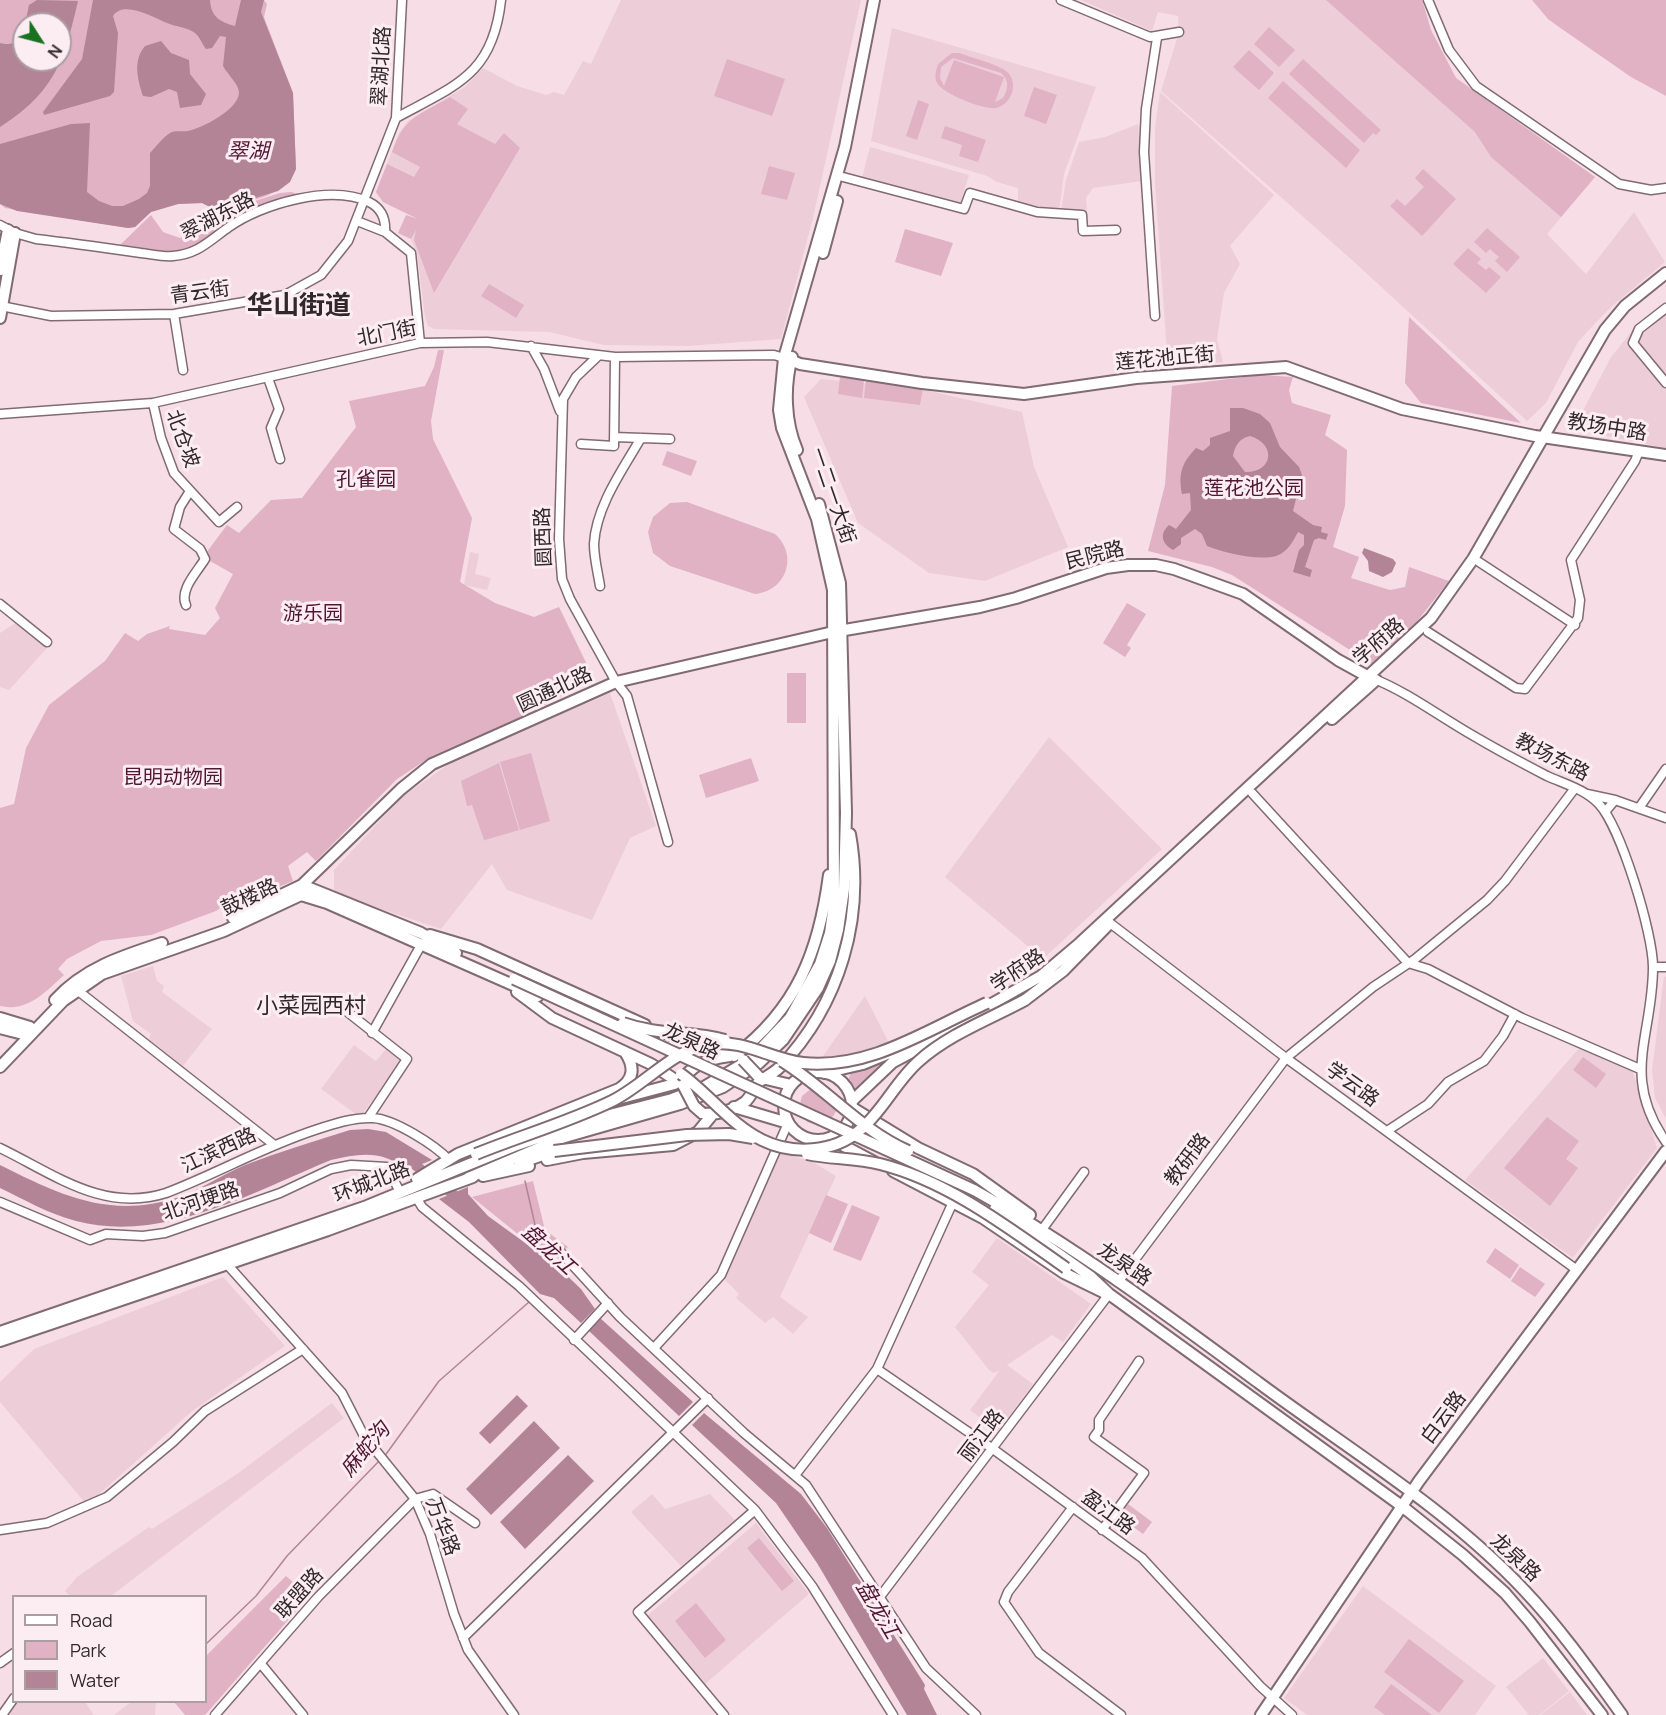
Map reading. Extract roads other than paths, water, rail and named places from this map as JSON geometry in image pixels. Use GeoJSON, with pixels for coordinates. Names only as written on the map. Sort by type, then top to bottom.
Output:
{"type":"FeatureCollection","features":[{"type":"Feature","properties":{"kind":"main road","name":"一二一大街"},"geometry":{"type":"LineString","coordinates":[[743,1059],[783,1040],[802,1016],[830,961],[838,930],[844,889],[846,813],[838,631],[833,590],[817,519],[782,428],[779,410],[787,359],[845,147],[874,0]]}},
{"type":"Feature","properties":{"kind":"main road","name":"一二一大街"},"geometry":{"type":"LineString","coordinates":[[787,359],[843,177],[862,106],[881,0]]}},
{"type":"Feature","properties":{"kind":"main road"},"geometry":{"type":"LineString","coordinates":[[0,270],[8,229]]}},
{"type":"Feature","properties":{"kind":"main road"},"geometry":{"type":"LineString","coordinates":[[0,318],[8,229]]}},
{"type":"Feature","properties":{"kind":"main road","name":"学府路"},"geometry":{"type":"LineString","coordinates":[[852,1104],[893,1062],[1008,1002],[1043,979],[1110,923],[1252,793],[1424,626],[1455,586],[1605,330],[1631,300],[1666,273]]}},
{"type":"Feature","properties":{"kind":"main road","name":"莲花池正街"},"geometry":{"type":"LineString","coordinates":[[787,359],[922,383],[1024,394],[1136,378],[1276,366],[1299,370],[1402,409],[1543,436]]}},
{"type":"Feature","properties":{"kind":"main road","name":"教场中路"},"geometry":{"type":"LineString","coordinates":[[1543,436],[1666,455]]}},
{"type":"Feature","properties":{"kind":"main road","name":"民院路"},"geometry":{"type":"LineString","coordinates":[[838,631],[998,602],[1106,568],[1135,564],[1156,565],[1207,579],[1243,594],[1338,660],[1372,678]]}},
{"type":"Feature","properties":{"kind":"main road","name":"一二一大街"},"geometry":{"type":"LineString","coordinates":[[743,1059],[790,1018],[820,964],[830,933],[834,905],[833,839],[838,631]]}},
{"type":"Feature","properties":{"kind":"main road","name":"圆通北路"},"geometry":{"type":"LineString","coordinates":[[308,890],[323,867],[400,789],[432,765],[616,682],[838,631]]}},
{"type":"Feature","properties":{"kind":"main road","name":"学府路"},"geometry":{"type":"LineString","coordinates":[[824,1073],[887,1057],[1006,998],[1041,976],[1372,678]]}},
{"type":"Feature","properties":{"kind":"main road"},"geometry":{"type":"LineString","coordinates":[[500,980],[552,1018],[626,1052],[682,1084],[694,1106],[707,1114],[734,1107],[744,1102],[760,1080],[775,1072],[794,1051],[832,991],[848,943],[855,899],[853,852],[846,813]]}},
{"type":"Feature","properties":{"kind":"main road"},"geometry":{"type":"LineString","coordinates":[[468,1178],[565,1137],[702,1097],[723,1087],[799,985],[809,964],[819,933],[833,839]]}},
{"type":"Feature","properties":{"kind":"main road"},"geometry":{"type":"LineString","coordinates":[[308,890],[327,903],[421,939],[482,958],[613,1020],[643,1030],[711,1036],[774,1056],[814,1083],[847,1113],[880,1138],[955,1173],[974,1191]]}},
{"type":"Feature","properties":{"kind":"main road"},"geometry":{"type":"LineString","coordinates":[[308,890],[421,939],[681,1074],[728,1116],[761,1140]]}},
{"type":"Feature","properties":{"kind":"main road","name":"鼓楼路"},"geometry":{"type":"LineString","coordinates":[[0,1058],[77,990],[122,964],[224,931],[308,890]]}},
{"type":"Feature","properties":{"kind":"main road","name":"鼓楼路"},"geometry":{"type":"LineString","coordinates":[[0,1067],[66,989],[98,967],[118,957],[221,924],[308,890]]}},
{"type":"Feature","properties":{"kind":"main road"},"geometry":{"type":"LineString","coordinates":[[789,1149],[812,1150],[829,1147],[853,1135],[860,1130],[897,1083],[918,1061],[938,1046],[1025,1000],[1063,971],[1110,923]]}},
{"type":"Feature","properties":{"kind":"main road"},"geometry":{"type":"LineString","coordinates":[[421,939],[443,937],[477,949],[618,1014],[743,1059],[760,1080],[791,1085]]}},
{"type":"Feature","properties":{"kind":"main road","name":"龙泉路"},"geometry":{"type":"LineString","coordinates":[[421,939],[514,979],[974,1191],[1010,1210],[1118,1282],[1411,1493],[1498,1564],[1550,1619],[1622,1715]]}},
{"type":"Feature","properties":{"kind":"main road","name":"学府路"},"geometry":{"type":"LineString","coordinates":[[774,1056],[801,1063],[827,1064],[890,1050],[1041,976]]}},
{"type":"Feature","properties":{"kind":"main road","name":"龙泉路"},"geometry":{"type":"LineString","coordinates":[[537,998],[974,1191],[1090,1276],[1109,1294],[1403,1507],[1505,1593],[1602,1715]]}},
{"type":"Feature","properties":{"kind":"main road"},"geometry":{"type":"LineString","coordinates":[[0,1018],[28,1032]]}},
{"type":"Feature","properties":{"kind":"main road"},"geometry":{"type":"LineString","coordinates":[[0,1028],[28,1032]]}},
{"type":"Feature","properties":{"kind":"main road"},"geometry":{"type":"LineString","coordinates":[[439,1176],[476,1154],[612,1101],[687,1050],[709,1044],[731,1042]]}},
{"type":"Feature","properties":{"kind":"main road"},"geometry":{"type":"LineString","coordinates":[[416,1187],[458,1154],[627,1084],[633,1068],[626,1052]]}},
{"type":"Feature","properties":{"kind":"main road"},"geometry":{"type":"LineString","coordinates":[[575,1107],[625,1099],[682,1084],[689,1071],[710,1059],[743,1059]]}},
{"type":"Feature","properties":{"kind":"main road","name":"环城北路"},"geometry":{"type":"LineString","coordinates":[[0,1332],[224,1259],[328,1230],[439,1176],[586,1121],[672,1100],[704,1087],[743,1059]]}},
{"type":"Feature","properties":{"kind":"main road"},"geometry":{"type":"LineString","coordinates":[[775,1072],[774,1076],[779,1083]]}},
{"type":"Feature","properties":{"kind":"main road"},"geometry":{"type":"LineString","coordinates":[[788,1123],[784,1102],[791,1085],[806,1074],[824,1073],[842,1082],[852,1104],[909,1143],[973,1174],[1044,1227],[1058,1243]]}},
{"type":"Feature","properties":{"kind":"main road"},"geometry":{"type":"LineString","coordinates":[[829,1138],[845,1126],[852,1104]]}},
{"type":"Feature","properties":{"kind":"main road"},"geometry":{"type":"LineString","coordinates":[[734,1107],[788,1123],[806,1138],[829,1138],[991,1223],[1064,1273],[1089,1287],[1109,1294]]}},
{"type":"Feature","properties":{"kind":"main road"},"geometry":{"type":"LineString","coordinates":[[416,1187],[512,1172],[556,1157],[673,1145],[698,1132],[707,1114]]}},
{"type":"Feature","properties":{"kind":"main road"},"geometry":{"type":"LineString","coordinates":[[468,1178],[554,1151],[687,1135],[729,1134],[761,1140],[789,1149],[896,1169],[984,1212],[1066,1268],[1109,1294]]}},
{"type":"Feature","properties":{"kind":"main road","name":"白云路"},"geometry":{"type":"LineString","coordinates":[[1261,1715],[1411,1493],[1666,1151]]}},
{"type":"Feature","properties":{"kind":"main road","name":"环城北路"},"geometry":{"type":"LineString","coordinates":[[0,1341],[416,1187]]}},
{"type":"Feature","properties":{"kind":"street","name":"翠湖北路"},"geometry":{"type":"LineString","coordinates":[[364,200],[400,111],[402,0]]}},
{"type":"Feature","properties":{"kind":"street"},"geometry":{"type":"LineString","coordinates":[[400,111],[453,86],[473,71],[490,50],[499,0]]}},
{"type":"Feature","properties":{"kind":"street"},"geometry":{"type":"LineString","coordinates":[[400,111],[451,84],[471,69],[487,48],[499,0]]}},
{"type":"Feature","properties":{"kind":"street"},"geometry":{"type":"LineString","coordinates":[[1061,0],[1156,38],[1179,32]]}},
{"type":"Feature","properties":{"kind":"street"},"geometry":{"type":"LineString","coordinates":[[1428,0],[1449,50],[1476,86],[1613,180],[1651,190],[1666,188]]}},
{"type":"Feature","properties":{"kind":"street"},"geometry":{"type":"LineString","coordinates":[[1155,316],[1144,152],[1146,109],[1156,38]]}},
{"type":"Feature","properties":{"kind":"street"},"geometry":{"type":"LineString","coordinates":[[843,177],[964,209],[970,193],[1037,212],[1082,215],[1083,231],[1116,230]]}},
{"type":"Feature","properties":{"kind":"street","name":"翠湖东路"},"geometry":{"type":"LineString","coordinates":[[8,229],[36,239],[172,256],[204,248],[240,220],[305,197],[352,196],[364,200]]}},
{"type":"Feature","properties":{"kind":"street"},"geometry":{"type":"LineString","coordinates":[[364,200],[379,209],[385,221],[385,232]]}},
{"type":"Feature","properties":{"kind":"street","name":"青云街"},"geometry":{"type":"LineString","coordinates":[[0,308],[51,320],[174,315],[296,291],[321,275],[337,258],[359,222],[364,200]]}},
{"type":"Feature","properties":{"kind":"street"},"geometry":{"type":"LineString","coordinates":[[359,222],[385,232],[408,249],[413,258],[420,343]]}},
{"type":"Feature","properties":{"kind":"street"},"geometry":{"type":"LineString","coordinates":[[1666,308],[1635,335],[1634,343],[1635,351],[1666,383]]}},
{"type":"Feature","properties":{"kind":"street"},"geometry":{"type":"LineString","coordinates":[[174,315],[183,370]]}},
{"type":"Feature","properties":{"kind":"street","name":"北门街"},"geometry":{"type":"LineString","coordinates":[[0,414],[153,403],[420,343],[487,342],[615,357],[774,355],[787,359]]}},
{"type":"Feature","properties":{"kind":"street","name":"圆西路"},"geometry":{"type":"LineString","coordinates":[[531,346],[544,369],[562,414]]}},
{"type":"Feature","properties":{"kind":"street","name":"圆西路"},"geometry":{"type":"LineString","coordinates":[[598,356],[586,365],[568,388],[562,414],[559,539],[562,579],[570,599],[616,682],[627,696],[668,842]]}},
{"type":"Feature","properties":{"kind":"street"},"geometry":{"type":"LineString","coordinates":[[581,444],[614,446],[615,357]]}},
{"type":"Feature","properties":{"kind":"street"},"geometry":{"type":"LineString","coordinates":[[268,378],[279,409],[272,429],[280,459]]}},
{"type":"Feature","properties":{"kind":"street","name":"北仓坡"},"geometry":{"type":"LineString","coordinates":[[153,403],[171,465],[183,484],[219,522],[237,507]]}},
{"type":"Feature","properties":{"kind":"street"},"geometry":{"type":"LineString","coordinates":[[614,437],[670,439]]}},
{"type":"Feature","properties":{"kind":"street"},"geometry":{"type":"LineString","coordinates":[[600,586],[594,545],[597,525],[612,488],[641,438]]}},
{"type":"Feature","properties":{"kind":"street"},"geometry":{"type":"LineString","coordinates":[[1428,632],[1516,688],[1525,689],[1575,625],[1580,600],[1571,560],[1639,451]]}},
{"type":"Feature","properties":{"kind":"street"},"geometry":{"type":"LineString","coordinates":[[186,605],[184,599],[186,588],[205,559],[200,549],[174,529],[180,507],[190,491]]}},
{"type":"Feature","properties":{"kind":"street"},"geometry":{"type":"LineString","coordinates":[[1479,562],[1575,625]]}},
{"type":"Feature","properties":{"kind":"street"},"geometry":{"type":"LineString","coordinates":[[0,604],[47,642]]}},
{"type":"Feature","properties":{"kind":"street","name":"教场东路"},"geometry":{"type":"LineString","coordinates":[[1372,678],[1479,739],[1586,793],[1605,812],[1638,897],[1651,942],[1653,967],[1640,1069],[1642,1093],[1651,1117],[1666,1142]]}},
{"type":"Feature","properties":{"kind":"street"},"geometry":{"type":"LineString","coordinates":[[1639,808],[1666,769]]}},
{"type":"Feature","properties":{"kind":"street","name":"教研路"},"geometry":{"type":"LineString","coordinates":[[1118,1282],[1286,1058],[1373,987],[1442,938],[1493,894],[1575,789]]}},
{"type":"Feature","properties":{"kind":"street"},"geometry":{"type":"LineString","coordinates":[[1252,793],[1408,963],[1428,969],[1515,1014],[1640,1069]]}},
{"type":"Feature","properties":{"kind":"street"},"geometry":{"type":"LineString","coordinates":[[1586,793],[1615,800],[1666,818]]}},
{"type":"Feature","properties":{"kind":"street"},"geometry":{"type":"LineString","coordinates":[[1605,812],[1615,800]]}},
{"type":"Feature","properties":{"kind":"street","name":"学云路"},"geometry":{"type":"LineString","coordinates":[[1110,923],[1286,1058],[1577,1270]]}},
{"type":"Feature","properties":{"kind":"street"},"geometry":{"type":"LineString","coordinates":[[372,1033],[421,939]]}},
{"type":"Feature","properties":{"kind":"street"},"geometry":{"type":"LineString","coordinates":[[1653,967],[1666,968]]}},
{"type":"Feature","properties":{"kind":"street"},"geometry":{"type":"LineString","coordinates":[[77,990],[273,1144]]}},
{"type":"Feature","properties":{"kind":"street"},"geometry":{"type":"LineString","coordinates":[[345,1010],[407,1059],[368,1118]]}},
{"type":"Feature","properties":{"kind":"street"},"geometry":{"type":"LineString","coordinates":[[1387,1131],[1428,1104],[1448,1082],[1484,1061],[1503,1036],[1515,1014]]}},
{"type":"Feature","properties":{"kind":"street","name":"江滨西路"},"geometry":{"type":"LineString","coordinates":[[0,1148],[73,1187],[109,1198],[128,1200],[149,1198],[166,1193],[273,1144],[338,1122],[368,1118],[390,1122],[421,1138],[445,1162]]}},
{"type":"Feature","properties":{"kind":"street"},"geometry":{"type":"LineString","coordinates":[[654,1348],[727,1265],[788,1123]]}},
{"type":"Feature","properties":{"kind":"street","name":"北河埂路"},"geometry":{"type":"LineString","coordinates":[[0,1202],[90,1240],[106,1234],[143,1236],[165,1233],[280,1193],[331,1169],[351,1165],[387,1167],[402,1191]]}},
{"type":"Feature","properties":{"kind":"street"},"geometry":{"type":"LineString","coordinates":[[1044,1227],[1084,1172]]}},
{"type":"Feature","properties":{"kind":"street"},"geometry":{"type":"LineString","coordinates":[[416,1187],[422,1207],[532,1299],[755,1510],[812,1586],[893,1715]]}},
{"type":"Feature","properties":{"kind":"street"},"geometry":{"type":"LineString","coordinates":[[796,1474],[877,1369],[953,1202]]}},
{"type":"Feature","properties":{"kind":"street"},"geometry":{"type":"LineString","coordinates":[[556,1247],[654,1348],[744,1433],[796,1474],[828,1515],[879,1598],[926,1668],[976,1715]]}},
{"type":"Feature","properties":{"kind":"street","name":"万华路"},"geometry":{"type":"LineString","coordinates":[[224,1259],[342,1393],[375,1451],[415,1499],[430,1534],[463,1638],[477,1666],[514,1715]]}},
{"type":"Feature","properties":{"kind":"street","name":"丽江路"},"geometry":{"type":"LineString","coordinates":[[879,1598],[1109,1294]]}},
{"type":"Feature","properties":{"kind":"street"},"geometry":{"type":"LineString","coordinates":[[574,1340],[608,1303]]}},
{"type":"Feature","properties":{"kind":"street"},"geometry":{"type":"LineString","coordinates":[[0,1530],[47,1523],[107,1497],[173,1442],[205,1411],[303,1349]]}},
{"type":"Feature","properties":{"kind":"street"},"geometry":{"type":"LineString","coordinates":[[1102,1530],[1144,1473],[1095,1437],[1099,1430],[1099,1420],[1140,1361]]}},
{"type":"Feature","properties":{"kind":"street","name":"盈江路"},"geometry":{"type":"LineString","coordinates":[[877,1369],[993,1449],[1154,1569],[1272,1698],[1292,1715]]}},
{"type":"Feature","properties":{"kind":"street"},"geometry":{"type":"LineString","coordinates":[[463,1638],[674,1434],[708,1398]]}},
{"type":"Feature","properties":{"kind":"street"},"geometry":{"type":"LineString","coordinates":[[415,1499],[433,1494],[475,1523]]}},
{"type":"Feature","properties":{"kind":"street","name":"联盟路"},"geometry":{"type":"LineString","coordinates":[[215,1715],[318,1597],[415,1499]]}},
{"type":"Feature","properties":{"kind":"street"},"geometry":{"type":"LineString","coordinates":[[1073,1507],[1008,1592],[1004,1602],[1039,1653],[1121,1715]]}},
{"type":"Feature","properties":{"kind":"street"},"geometry":{"type":"LineString","coordinates":[[724,1715],[638,1612],[755,1510]]}},
{"type":"Feature","properties":{"kind":"street"},"geometry":{"type":"LineString","coordinates":[[261,1664],[303,1715]]}},
{"type":"Feature","properties":{"kind":"street"},"geometry":{"type":"LineString","coordinates":[[2,1715],[12,1701]]}},
{"type":"Feature","properties":{"kind":"water"},"geometry":{"type":"Polygon","coordinates":[[[37,0],[78,1],[72,25],[72,12],[28,12],[29,5],[37,0]]]}},
{"type":"Feature","properties":{"kind":"water","name":"翠湖"},"geometry":{"type":"Polygon","coordinates":[[[93,0],[210,0],[214,15],[225,23],[235,26],[241,0],[264,0],[261,12],[293,93],[296,169],[290,182],[278,191],[216,210],[202,203],[178,204],[151,212],[135,227],[128,228],[17,211],[0,204],[0,144],[71,124],[90,123],[87,192],[99,201],[112,206],[123,206],[147,193],[150,186],[150,153],[164,137],[172,132],[188,131],[210,122],[226,112],[237,99],[239,93],[237,86],[223,66],[226,37],[220,36],[212,48],[206,49],[192,31],[138,11],[124,10],[118,11],[113,16],[118,33],[114,92],[110,96],[44,115],[43,112],[82,59],[93,0]]]}},
{"type":"Feature","properties":{"kind":"water"},"geometry":{"type":"Polygon","coordinates":[[[161,41],[171,53],[189,60],[190,74],[206,94],[201,105],[180,108],[177,92],[169,89],[151,97],[143,96],[138,76],[139,57],[145,46],[161,41]]]}},
{"type":"Feature","properties":{"kind":"water"},"geometry":{"type":"Polygon","coordinates":[[[0,43],[12,43],[12,72],[55,72],[45,88],[33,101],[0,127],[0,43]]]}},
{"type":"Feature","properties":{"kind":"water"},"geometry":{"type":"Polygon","coordinates":[[[1230,408],[1243,408],[1260,414],[1270,423],[1280,447],[1299,467],[1302,475],[1293,511],[1313,525],[1322,527],[1321,532],[1328,534],[1326,540],[1319,538],[1314,540],[1305,567],[1312,570],[1310,577],[1293,572],[1299,550],[1304,545],[1304,535],[1298,532],[1284,552],[1276,556],[1260,558],[1241,556],[1207,546],[1202,534],[1195,529],[1181,538],[1181,544],[1173,550],[1164,542],[1163,535],[1166,528],[1169,525],[1176,529],[1191,510],[1190,493],[1182,494],[1181,487],[1182,469],[1187,459],[1196,448],[1203,451],[1210,445],[1210,438],[1230,431],[1230,408]],[[1250,436],[1246,437],[1238,443],[1235,449],[1233,456],[1245,472],[1261,468],[1266,463],[1268,452],[1259,440],[1250,436]]]}},
{"type":"Feature","properties":{"kind":"water"},"geometry":{"type":"Polygon","coordinates":[[[1364,548],[1393,559],[1396,563],[1392,572],[1383,577],[1369,571],[1368,561],[1362,553],[1364,548]]]}},
{"type":"Feature","properties":{"kind":"water"},"geometry":{"type":"Polygon","coordinates":[[[368,1129],[386,1132],[432,1160],[407,1170],[380,1156],[361,1155],[331,1160],[206,1211],[141,1226],[108,1226],[76,1221],[47,1211],[0,1188],[0,1165],[44,1186],[86,1201],[131,1206],[154,1203],[188,1194],[245,1165],[271,1156],[350,1130],[368,1129]]]}},
{"type":"Feature","properties":{"kind":"water"},"geometry":{"type":"Polygon","coordinates":[[[468,1187],[468,1194],[488,1216],[557,1266],[581,1289],[595,1309],[581,1323],[554,1298],[540,1294],[469,1222],[439,1199],[468,1187]]]}},
{"type":"Feature","properties":{"kind":"water"},"geometry":{"type":"Polygon","coordinates":[[[600,1318],[693,1402],[679,1416],[588,1330],[600,1318]]]}},
{"type":"Feature","properties":{"kind":"water"},"geometry":{"type":"Polygon","coordinates":[[[517,1395],[528,1406],[490,1444],[479,1433],[517,1395]]]}},
{"type":"Feature","properties":{"kind":"water"},"geometry":{"type":"Polygon","coordinates":[[[704,1413],[801,1494],[827,1528],[925,1685],[924,1689],[937,1715],[907,1715],[817,1563],[776,1503],[692,1425],[704,1413]]]}},
{"type":"Feature","properties":{"kind":"water"},"geometry":{"type":"Polygon","coordinates":[[[534,1421],[560,1448],[491,1515],[466,1489],[534,1421]]]}},
{"type":"Feature","properties":{"kind":"water"},"geometry":{"type":"Polygon","coordinates":[[[568,1455],[594,1481],[525,1549],[500,1522],[568,1455]]]}},
{"type":"Feature","properties":{"kind":"waterway","name":"盘龙江"},"geometry":{"type":"LineString","coordinates":[[406,1158],[462,1201]]}},
{"type":"Feature","properties":{"kind":"waterway"},"geometry":{"type":"LineString","coordinates":[[525,1181],[536,1229],[526,1242]]}},
{"type":"Feature","properties":{"kind":"waterway","name":"麻蛇沟"},"geometry":{"type":"LineString","coordinates":[[384,1457],[439,1381],[529,1302]]}},
{"type":"Feature","properties":{"kind":"waterway","name":"麻蛇沟"},"geometry":{"type":"LineString","coordinates":[[207,1643],[256,1596],[287,1556],[380,1460]]}},
{"type":"Feature","properties":{"kind":"district","name":"华山街道"},"geometry":{"type":"Point","coordinates":[299,307]}},
{"type":"Feature","properties":{"kind":"district","name":"小菜园西村"},"geometry":{"type":"Point","coordinates":[311,1007]}},
{"type":"Feature","properties":{"kind":"park label","name":"孔雀园"},"geometry":{"type":"Point","coordinates":[366,480]}},
{"type":"Feature","properties":{"kind":"park label","name":"莲花池公园"},"geometry":{"type":"Point","coordinates":[1254,489]}},
{"type":"Feature","properties":{"kind":"park label","name":"游乐园"},"geometry":{"type":"Point","coordinates":[313,614]}},
{"type":"Feature","properties":{"kind":"park label","name":"昆明动物园"},"geometry":{"type":"Point","coordinates":[173,778]}}]}
